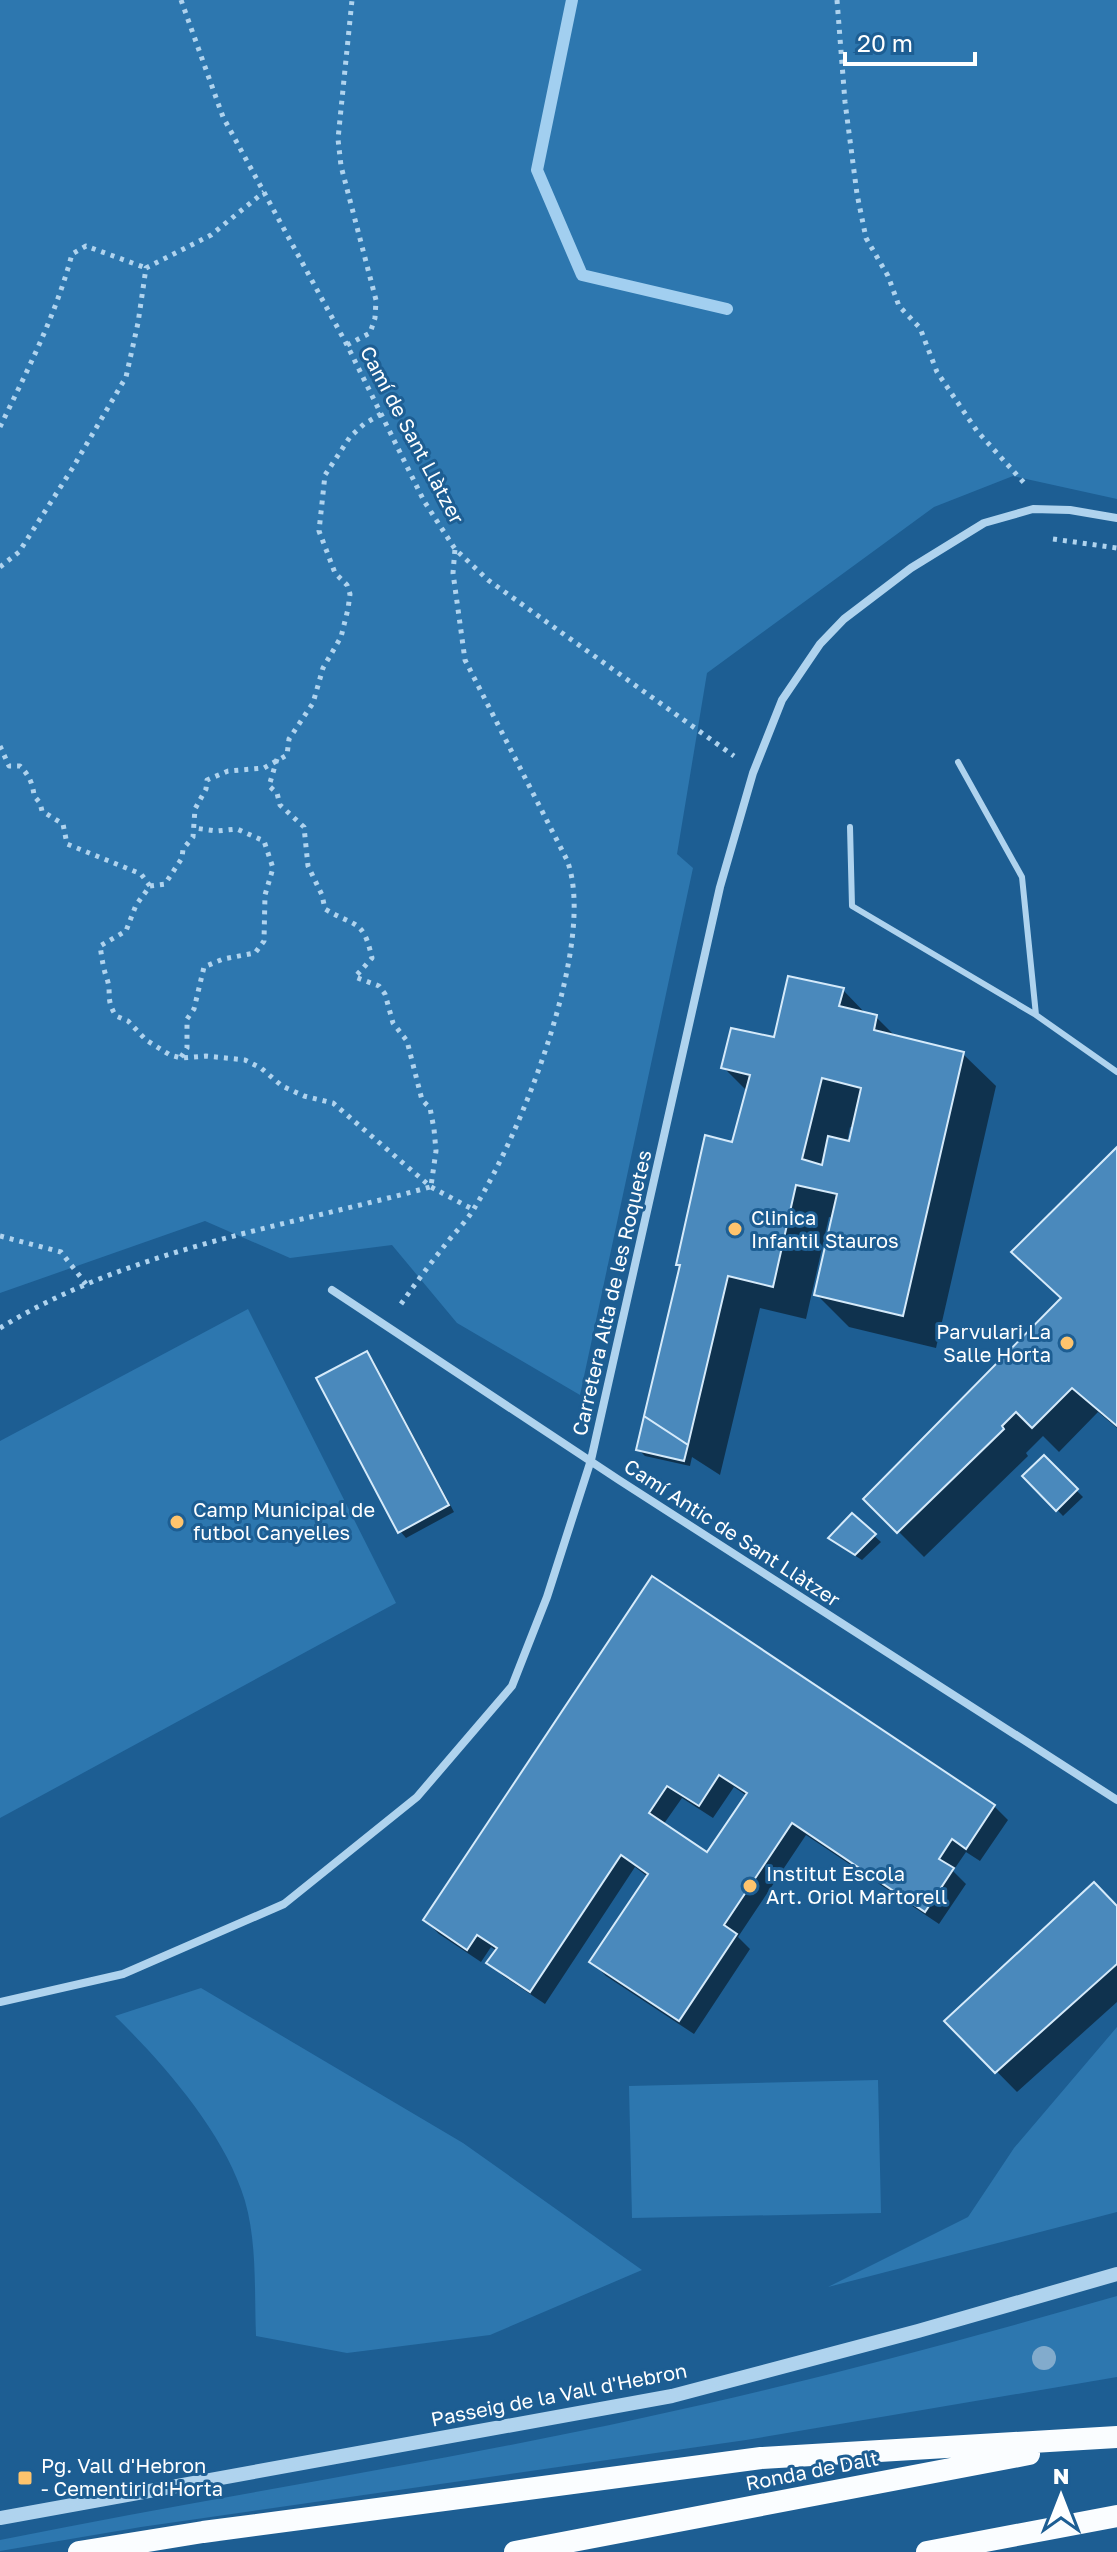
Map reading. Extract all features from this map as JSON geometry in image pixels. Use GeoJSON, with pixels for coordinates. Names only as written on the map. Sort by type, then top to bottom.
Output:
{"type":"FeatureCollection","features":[{"type":"Feature","properties":{"kind":"highway"},"geometry":{"type":"LineString","coordinates":[[79,2552],[203,2532],[761,2458],[1117,2437]]}},
{"type":"Feature","properties":{"kind":"highway","name":"Ronda de Dalt"},"geometry":{"type":"LineString","coordinates":[[515,2552],[1117,2437]]}},
{"type":"Feature","properties":{"kind":"highway"},"geometry":{"type":"LineString","coordinates":[[927,2552],[1117,2516]]}},
{"type":"Feature","properties":{"kind":"highway"},"geometry":{"type":"LineString","coordinates":[[990,2552],[1070,2525]]}},
{"type":"Feature","properties":{"kind":"street","name":"Carretera Alta de les Roquetes"},"geometry":{"type":"LineString","coordinates":[[0,2002],[123,1974],[284,1904],[417,1797],[512,1686],[547,1597],[591,1460],[720,887],[753,773],[788,691],[820,644],[844,619],[890,583],[984,523],[1033,509],[1070,510],[1117,518]]}},
{"type":"Feature","properties":{"kind":"street","name":"Camí Antic de Sant Llàtzer"},"geometry":{"type":"LineString","coordinates":[[332,1290],[1117,1800]]}},
{"type":"Feature","properties":{"kind":"street","name":"Passeig de la Vall d'Hebron"},"geometry":{"type":"LineString","coordinates":[[0,2518],[672,2396],[1117,2274]]}},
{"type":"Feature","properties":{"kind":"lane"},"geometry":{"type":"LineString","coordinates":[[958,762],[1022,877],[1036,1015]]}},
{"type":"Feature","properties":{"kind":"lane"},"geometry":{"type":"LineString","coordinates":[[850,827],[852,906],[1036,1015],[1117,1072]]}},
{"type":"Feature","properties":{"kind":"path","name":"Camí de Sant Llàtzer"},"geometry":{"type":"LineString","coordinates":[[181,0],[223,117],[347,345],[424,501],[455,549],[488,580],[727,750],[753,773]]}},
{"type":"Feature","properties":{"kind":"path"},"geometry":{"type":"LineString","coordinates":[[347,345],[370,333],[376,300],[341,166],[338,139],[352,0]]}},
{"type":"Feature","properties":{"kind":"path"},"geometry":{"type":"LineString","coordinates":[[837,0],[845,102],[857,194],[866,238],[888,276],[899,306],[920,328],[937,372],[977,431],[1028,487],[1037,536],[1117,548]]}},
{"type":"Feature","properties":{"kind":"path"},"geometry":{"type":"LineString","coordinates":[[0,427],[51,316],[72,254],[86,246],[146,268],[211,235],[264,192]]}},
{"type":"Feature","properties":{"kind":"path"},"geometry":{"type":"LineString","coordinates":[[0,567],[19,552],[126,377],[146,268]]}},
{"type":"Feature","properties":{"kind":"path"},"geometry":{"type":"LineString","coordinates":[[381,414],[350,437],[325,475],[319,531],[335,573],[347,585],[350,594],[341,637],[323,668],[313,703],[289,739],[287,755],[264,768],[228,771],[207,780],[206,789],[195,809],[193,837],[183,849],[182,858],[165,884],[150,886],[136,905],[126,931],[100,946],[103,972],[109,981],[107,996],[116,1016],[128,1021],[146,1040],[181,1058],[206,1056],[245,1060],[261,1068],[282,1086],[304,1096],[333,1103],[431,1187],[474,1210]]}},
{"type":"Feature","properties":{"kind":"path"},"geometry":{"type":"LineString","coordinates":[[386,1324],[474,1210],[495,1171],[542,1061],[573,938],[576,894],[567,860],[465,660],[453,573],[455,549]]}},
{"type":"Feature","properties":{"kind":"path"},"geometry":{"type":"LineString","coordinates":[[0,746],[9,766],[20,766],[24,770],[33,784],[34,796],[42,811],[63,824],[67,844],[141,874],[150,886]]}},
{"type":"Feature","properties":{"kind":"path"},"geometry":{"type":"LineString","coordinates":[[277,759],[269,786],[277,793],[280,805],[304,827],[308,866],[325,909],[366,933],[372,958],[355,977],[379,986],[385,994],[393,1023],[407,1041],[422,1100],[430,1108],[434,1129],[436,1151],[431,1187]]}},
{"type":"Feature","properties":{"kind":"path"},"geometry":{"type":"LineString","coordinates":[[181,1058],[187,1048],[187,1019],[194,1009],[204,967],[223,959],[255,953],[264,941],[265,895],[273,868],[264,841],[237,829],[217,831],[194,828]]}},
{"type":"Feature","properties":{"kind":"path"},"geometry":{"type":"LineString","coordinates":[[0,1328],[86,1284],[171,1252],[431,1187]]}},
{"type":"Feature","properties":{"kind":"path"},"geometry":{"type":"LineString","coordinates":[[0,1236],[61,1252],[86,1284]]}},
{"type":"Feature","properties":{"kind":"shaded area"},"geometry":{"type":"Polygon","coordinates":[[[0,0],[1117,0],[1117,499],[1013,476],[934,507],[707,673],[677,854],[693,868],[580,1395],[457,1323],[392,1245],[290,1258],[205,1221],[0,1293],[0,0]]]}},
{"type":"Feature","properties":{"kind":"shaded area","name":"Camp Municipal de futbol Canyelles"},"geometry":{"type":"Polygon","coordinates":[[[248,1309],[396,1603],[0,1818],[0,1441],[248,1309]]]}},
{"type":"Feature","properties":{"kind":"shaded area"},"geometry":{"type":"Polygon","coordinates":[[[201,1988],[463,2143],[642,2270],[490,2335],[347,2353],[256,2336],[250,2224],[231,2166],[187,2096],[115,2016],[201,1988]]]}},
{"type":"Feature","properties":{"kind":"shaded area"},"geometry":{"type":"Polygon","coordinates":[[[1117,2027],[1117,2212],[828,2287],[968,2217],[1014,2148],[1117,2027]]]}},
{"type":"Feature","properties":{"kind":"shaded area"},"geometry":{"type":"Polygon","coordinates":[[[878,2080],[881,2213],[632,2218],[629,2086],[878,2080]]]}},
{"type":"Feature","properties":{"kind":"shaded area"},"geometry":{"type":"Polygon","coordinates":[[[1117,2296],[1117,2377],[746,2440],[141,2527],[0,2551],[0,2540],[562,2435],[702,2405],[881,2361],[1117,2296]]]}},
{"type":"Feature","properties":{"kind":"building","name":"Clinica Infantil Stauros"},"geometry":{"type":"Polygon","coordinates":[[[788,976],[844,988],[839,1006],[877,1015],[874,1030],[964,1052],[903,1316],[814,1295],[837,1194],[796,1185],[773,1287],[728,1276],[688,1445],[644,1416],[680,1265],[676,1265],[705,1135],[732,1142],[750,1075],[721,1068],[731,1028],[774,1037],[788,976]],[[822,1078],[802,1159],[822,1165],[828,1136],[849,1141],[861,1088],[822,1078]]]}},
{"type":"Feature","properties":{"kind":"building","name":"Parvulari La Salle Horta"},"geometry":{"type":"Polygon","coordinates":[[[1117,1147],[1117,1426],[1072,1388],[1032,1428],[1016,1412],[1002,1426],[1004,1429],[897,1533],[863,1499],[1061,1298],[1011,1252],[1117,1147]]]}},
{"type":"Feature","properties":{"kind":"building"},"geometry":{"type":"Polygon","coordinates":[[[367,1351],[449,1505],[398,1533],[316,1378],[367,1351]]]}},
{"type":"Feature","properties":{"kind":"building"},"geometry":{"type":"Polygon","coordinates":[[[644,1416],[688,1445],[684,1461],[636,1450],[644,1416]]]}},
{"type":"Feature","properties":{"kind":"building"},"geometry":{"type":"Polygon","coordinates":[[[1044,1455],[1078,1489],[1056,1511],[1022,1476],[1044,1455]]]}},
{"type":"Feature","properties":{"kind":"building"},"geometry":{"type":"Polygon","coordinates":[[[852,1513],[876,1534],[855,1555],[828,1538],[852,1513]]]}},
{"type":"Feature","properties":{"kind":"building"},"geometry":{"type":"Polygon","coordinates":[[[652,1576],[995,1805],[966,1849],[952,1839],[939,1859],[954,1868],[925,1912],[792,1823],[724,1925],[737,1934],[679,2021],[589,1962],[648,1874],[621,1855],[530,1992],[486,1963],[497,1948],[477,1935],[467,1950],[423,1920],[652,1576]],[[719,1775],[699,1806],[667,1786],[649,1813],[707,1852],[747,1793],[719,1775]]]}},
{"type":"Feature","properties":{"kind":"building"},"geometry":{"type":"Polygon","coordinates":[[[1094,1882],[1117,1906],[1117,1964],[995,2073],[944,2021],[1094,1882]]]}},
{"type":"Feature","properties":{"kind":"waterway"},"geometry":{"type":"LineString","coordinates":[[572,0],[537,170],[582,275],[727,309]]}},
{"type":"Feature","properties":{"kind":"place","name":"Clinica Infantil Stauros"},"geometry":{"type":"Point","coordinates":[735,1229]}},
{"type":"Feature","properties":{"kind":"place","name":"Parvulari La Salle Horta"},"geometry":{"type":"Point","coordinates":[1067,1343]}},
{"type":"Feature","properties":{"kind":"place","name":"Camp Municipal de futbol Canyelles"},"geometry":{"type":"Point","coordinates":[177,1522]}},
{"type":"Feature","properties":{"kind":"place","name":"Institut Escola Art. Oriol Martorell"},"geometry":{"type":"Point","coordinates":[750,1886]}},
{"type":"Feature","properties":{"kind":"place","name":"Pg. Vall d'Hebron - Cementiri d'Horta"},"geometry":{"type":"Point","coordinates":[25,2478]}}]}
